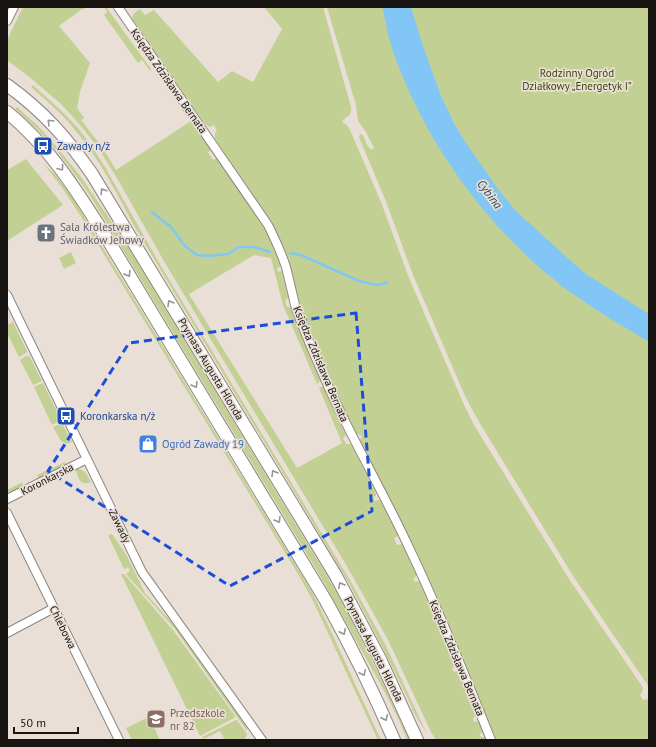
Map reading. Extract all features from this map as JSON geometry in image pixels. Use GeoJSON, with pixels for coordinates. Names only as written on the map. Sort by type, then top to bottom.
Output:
{"type":"FeatureCollection","features":[{"type":"Feature","properties":{"kind":"main road","name":"Prymasa Augusta Hlonda"},"geometry":{"type":"LineString","coordinates":[[7,84],[34,107],[62,135],[80,157],[103,191],[336,576],[380,659],[417,740]]}},
{"type":"Feature","properties":{"kind":"main road","name":"Prymasa Augusta Hlonda"},"geometry":{"type":"LineString","coordinates":[[7,112],[31,134],[55,161],[76,189],[108,240],[326,601],[375,696],[394,740]]}},
{"type":"Feature","properties":{"kind":"street"},"geometry":{"type":"LineString","coordinates":[[7,22],[14,7]]}},
{"type":"Feature","properties":{"kind":"street","name":"Księdza Zdzisława Bernata"},"geometry":{"type":"LineString","coordinates":[[118,7],[268,225],[286,266],[295,305],[315,355],[350,433],[414,558],[434,602],[491,740]]}},
{"type":"Feature","properties":{"kind":"street","name":"Zawady"},"geometry":{"type":"LineString","coordinates":[[7,295],[142,572],[262,740]]}},
{"type":"Feature","properties":{"kind":"street","name":"Koronkarska"},"geometry":{"type":"LineString","coordinates":[[7,499],[87,459]]}},
{"type":"Feature","properties":{"kind":"street","name":"Chlebowa"},"geometry":{"type":"LineString","coordinates":[[7,513],[119,740]]}},
{"type":"Feature","properties":{"kind":"street"},"geometry":{"type":"LineString","coordinates":[[7,633],[54,608]]}},
{"type":"Feature","properties":{"kind":"highlighted area"},"geometry":{"type":"Polygon","coordinates":[[[356,313],[372,511],[230,586],[48,471],[129,343],[356,313]]]}},
{"type":"Feature","properties":{"kind":"green space"},"geometry":{"type":"Polygon","coordinates":[[[23,7],[89,7],[81,10],[59,26],[90,63],[80,92],[77,108],[84,118],[81,120],[102,147],[116,170],[191,121],[210,148],[210,151],[208,152],[213,160],[217,158],[255,212],[274,245],[279,258],[280,267],[277,268],[278,272],[282,272],[288,298],[285,300],[287,307],[291,308],[320,380],[319,382],[317,384],[283,305],[271,258],[254,255],[189,294],[297,468],[342,443],[319,388],[324,387],[346,435],[343,438],[346,444],[351,444],[376,494],[376,496],[373,497],[375,501],[380,500],[398,534],[397,537],[394,538],[397,545],[402,544],[417,575],[413,579],[415,582],[420,582],[455,666],[452,669],[454,672],[458,672],[476,716],[473,718],[474,722],[477,721],[481,726],[482,733],[479,734],[481,737],[485,737],[486,740],[436,740],[389,642],[345,563],[165,263],[99,149],[61,104],[8,61],[7,40],[23,7]]]}},
{"type":"Feature","properties":{"kind":"green space"},"geometry":{"type":"Polygon","coordinates":[[[104,7],[106,7],[151,69],[150,71],[142,60],[138,63],[104,15],[107,12],[104,7]]]}},
{"type":"Feature","properties":{"kind":"green space"},"geometry":{"type":"Polygon","coordinates":[[[264,7],[323,7],[351,107],[350,114],[342,122],[347,125],[350,130],[381,202],[409,278],[465,407],[474,425],[569,579],[642,686],[643,690],[640,695],[643,700],[649,699],[649,740],[496,740],[435,593],[413,545],[359,440],[362,437],[360,434],[355,434],[311,336],[302,311],[288,258],[274,226],[215,139],[215,133],[217,131],[214,125],[210,127],[205,124],[133,20],[134,13],[140,9],[145,15],[154,10],[218,82],[232,71],[253,82],[282,29],[264,7]]]}},
{"type":"Feature","properties":{"kind":"green space"},"geometry":{"type":"Polygon","coordinates":[[[327,7],[396,7],[432,132],[649,338],[649,687],[573,576],[479,422],[465,396],[413,275],[385,199],[359,137],[360,134],[363,135],[371,150],[374,148],[366,132],[358,121],[356,105],[327,7]]]}},
{"type":"Feature","properties":{"kind":"green space","name":"Rodzinny Ogród Działkowy „Energetyk I”"},"geometry":{"type":"Polygon","coordinates":[[[402,7],[649,7],[649,330],[514,230],[403,32],[402,7]]]}},
{"type":"Feature","properties":{"kind":"green space"},"geometry":{"type":"Polygon","coordinates":[[[33,85],[62,111],[78,128],[105,167],[161,266],[351,582],[385,644],[427,734],[414,713],[382,646],[349,583],[133,224],[114,188],[84,141],[59,113],[31,87],[33,85]]]}},
{"type":"Feature","properties":{"kind":"green space"},"geometry":{"type":"Polygon","coordinates":[[[17,107],[39,127],[81,177],[124,240],[336,591],[374,665],[409,740],[407,740],[398,718],[382,687],[319,574],[91,197],[75,174],[42,133],[15,109],[17,107]]]}},
{"type":"Feature","properties":{"kind":"green space"},"geometry":{"type":"Polygon","coordinates":[[[26,159],[63,205],[7,241],[7,170],[26,159]]]}},
{"type":"Feature","properties":{"kind":"green space"},"geometry":{"type":"Polygon","coordinates":[[[43,163],[56,175],[74,200],[313,594],[381,740],[378,740],[313,601],[301,579],[82,218],[63,189],[43,163]]]}},
{"type":"Feature","properties":{"kind":"green space"},"geometry":{"type":"Polygon","coordinates":[[[71,252],[76,263],[64,269],[59,258],[71,252]]]}},
{"type":"Feature","properties":{"kind":"green space"},"geometry":{"type":"Polygon","coordinates":[[[13,322],[27,351],[19,357],[7,333],[7,325],[13,322]]]}},
{"type":"Feature","properties":{"kind":"green space"},"geometry":{"type":"Polygon","coordinates":[[[26,356],[30,357],[42,381],[33,385],[20,360],[26,356]]]}},
{"type":"Feature","properties":{"kind":"green space"},"geometry":{"type":"Polygon","coordinates":[[[43,383],[61,420],[52,425],[34,387],[43,383]]]}},
{"type":"Feature","properties":{"kind":"green space"},"geometry":{"type":"Polygon","coordinates":[[[62,423],[72,442],[67,444],[61,441],[53,427],[62,423]]]}},
{"type":"Feature","properties":{"kind":"green space"},"geometry":{"type":"Polygon","coordinates":[[[65,462],[67,466],[39,479],[37,475],[65,462]]]}},
{"type":"Feature","properties":{"kind":"green space"},"geometry":{"type":"Polygon","coordinates":[[[75,469],[81,469],[87,474],[91,482],[84,483],[80,481],[75,469]]]}},
{"type":"Feature","properties":{"kind":"green space"},"geometry":{"type":"Polygon","coordinates":[[[23,482],[21,487],[17,490],[7,492],[7,490],[23,482]]]}},
{"type":"Feature","properties":{"kind":"green space"},"geometry":{"type":"Polygon","coordinates":[[[112,534],[127,556],[145,593],[175,626],[245,724],[247,731],[175,629],[126,574],[130,571],[128,567],[124,569],[108,535],[112,534]]]}},
{"type":"Feature","properties":{"kind":"green space"},"geometry":{"type":"Polygon","coordinates":[[[121,574],[124,574],[173,630],[235,716],[234,718],[200,736],[121,574]]]}},
{"type":"Feature","properties":{"kind":"green space"},"geometry":{"type":"Polygon","coordinates":[[[149,717],[160,740],[132,740],[126,728],[149,717]]]}},
{"type":"Feature","properties":{"kind":"green space"},"geometry":{"type":"Polygon","coordinates":[[[236,720],[247,734],[245,740],[225,740],[220,731],[204,739],[202,737],[236,720]]]}},
{"type":"Feature","properties":{"kind":"water","name":"Cybina"},"geometry":{"type":"Polygon","coordinates":[[[382,7],[411,7],[441,96],[464,140],[498,189],[516,211],[586,274],[649,314],[649,342],[604,315],[560,285],[517,247],[478,203],[449,163],[423,120],[393,51],[382,7]]]}},
{"type":"Feature","properties":{"kind":"waterway"},"geometry":{"type":"LineString","coordinates":[[152,212],[171,227],[185,246],[197,255],[209,256],[228,254],[239,247],[254,247],[270,252]]}},
{"type":"Feature","properties":{"kind":"waterway"},"geometry":{"type":"LineString","coordinates":[[290,253],[301,255],[359,281],[377,285],[387,283]]}},
{"type":"Feature","properties":{"kind":"place","name":"Zawady n/ż"},"geometry":{"type":"Point","coordinates":[43,146]}},
{"type":"Feature","properties":{"kind":"place","name":"Sala Królestwa Świadków Jehowy"},"geometry":{"type":"Point","coordinates":[46,233]}},
{"type":"Feature","properties":{"kind":"place","name":"Koronkarska n/ż"},"geometry":{"type":"Point","coordinates":[66,416]}},
{"type":"Feature","properties":{"kind":"place","name":"Ogród Zawady 19"},"geometry":{"type":"Point","coordinates":[148,444]}},
{"type":"Feature","properties":{"kind":"place","name":"Przedszkole nr 82"},"geometry":{"type":"Point","coordinates":[156,719]}}]}
